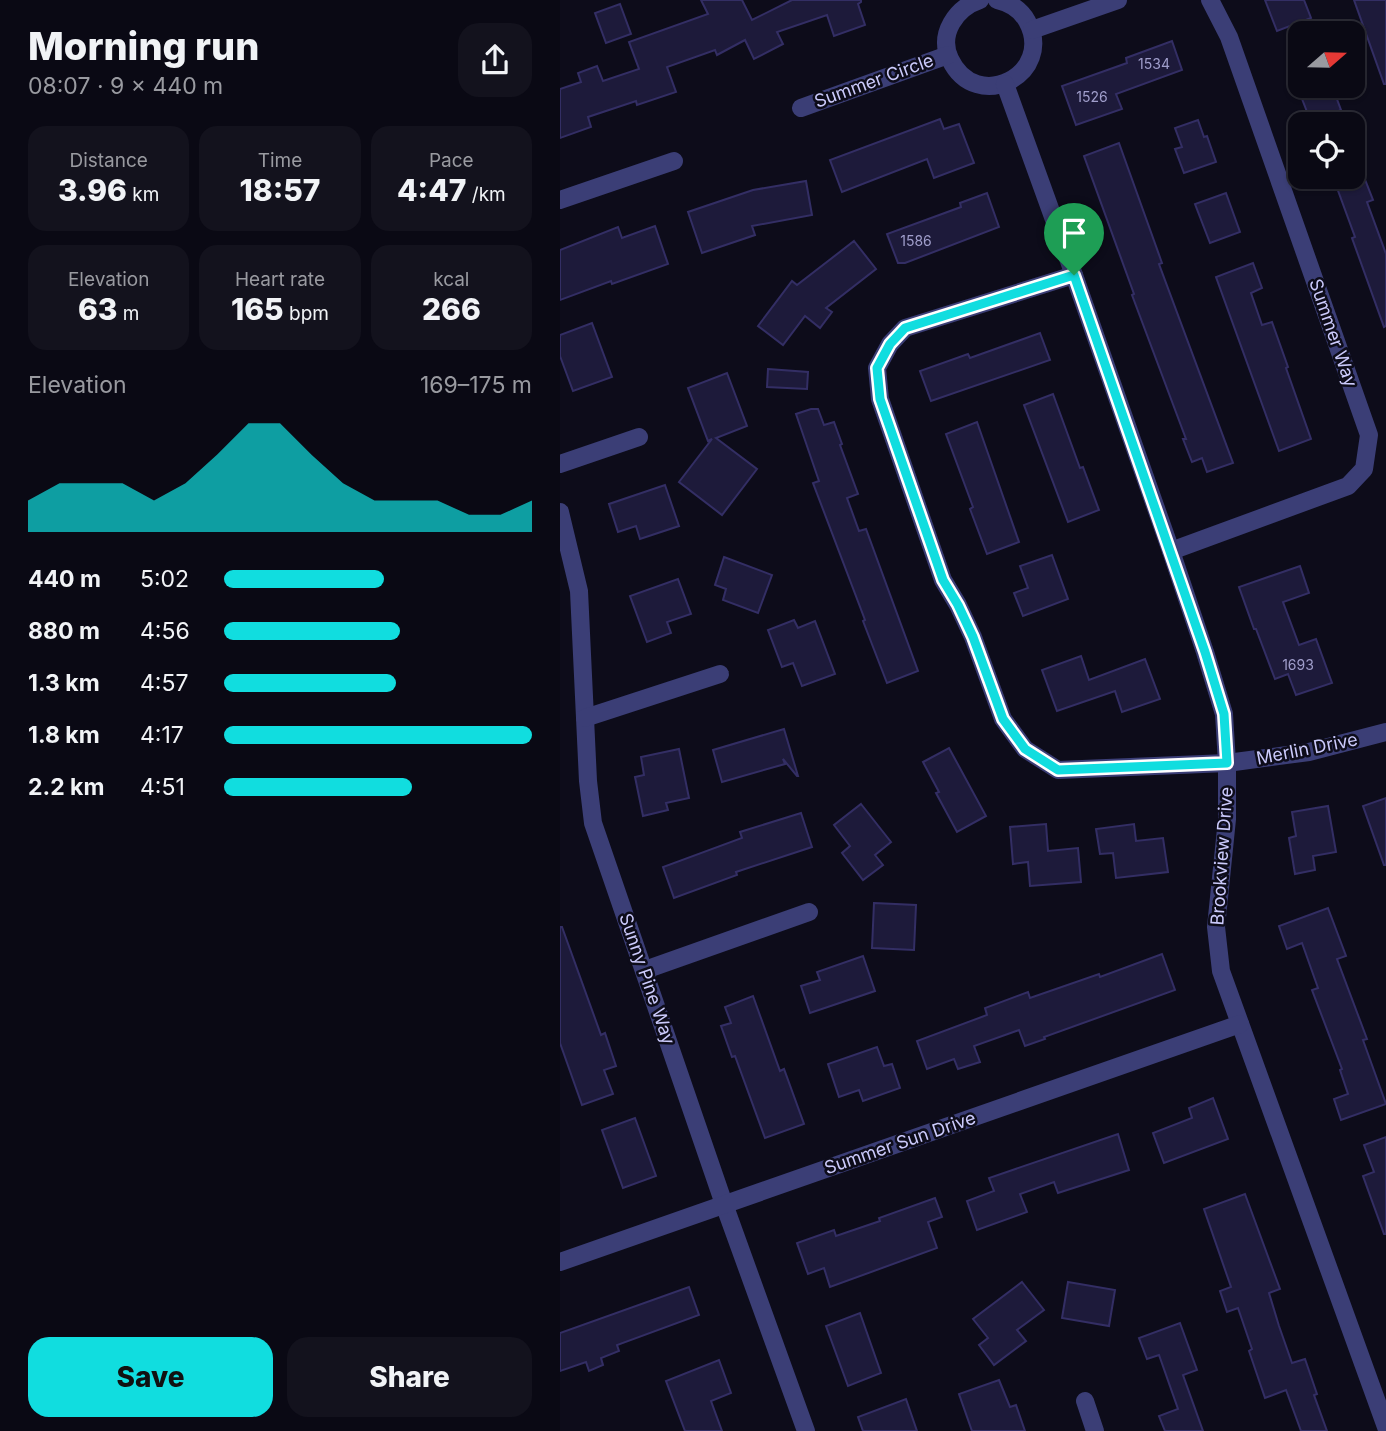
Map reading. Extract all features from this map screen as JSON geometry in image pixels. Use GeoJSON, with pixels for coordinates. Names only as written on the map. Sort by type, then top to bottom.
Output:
{"type":"FeatureCollection","features":[{"type":"Feature","properties":{"kind":"street"},"geometry":{"type":"LineString","coordinates":[[979,0],[956,15],[949,27],[946,41],[954,68],[970,81],[990,86],[1005,84],[1016,78],[1025,68],[1034,43],[1026,18],[1016,8],[998,0]]}},
{"type":"Feature","properties":{"kind":"street"},"geometry":{"type":"LineString","coordinates":[[1032,30],[1118,0]]}},
{"type":"Feature","properties":{"kind":"street","name":"Summer Way"},"geometry":{"type":"LineString","coordinates":[[1171,551],[1348,486],[1364,469],[1369,435],[1229,37],[1210,0]]}},
{"type":"Feature","properties":{"kind":"street","name":"Summer Circle"},"geometry":{"type":"LineString","coordinates":[[801,108],[948,55]]}},
{"type":"Feature","properties":{"kind":"street","name":"Brookview Drive"},"geometry":{"type":"LineString","coordinates":[[1005,84],[1171,551],[1224,714],[1227,819],[1216,927],[1221,971],[1386,1427]]}},
{"type":"Feature","properties":{"kind":"street"},"geometry":{"type":"LineString","coordinates":[[560,200],[674,161]]}},
{"type":"Feature","properties":{"kind":"street","name":"Merlin Drive"},"geometry":{"type":"LineString","coordinates":[[1074,275],[905,328],[890,344],[877,368],[880,399],[943,580],[973,637],[1003,719],[1025,749],[1058,770],[1227,763],[1309,752],[1386,732]]}},
{"type":"Feature","properties":{"kind":"street"},"geometry":{"type":"LineString","coordinates":[[560,464],[639,437]]}},
{"type":"Feature","properties":{"kind":"street","name":"Sunny Pine Way"},"geometry":{"type":"LineString","coordinates":[[560,512],[579,591],[588,781],[593,823],[724,1204],[806,1431]]}},
{"type":"Feature","properties":{"kind":"street"},"geometry":{"type":"LineString","coordinates":[[585,719],[720,674]]}},
{"type":"Feature","properties":{"kind":"street"},"geometry":{"type":"LineString","coordinates":[[645,970],[809,912]]}},
{"type":"Feature","properties":{"kind":"street","name":"Summer Sun Drive"},"geometry":{"type":"LineString","coordinates":[[560,1262],[1240,1024]]}},
{"type":"Feature","properties":{"kind":"street"},"geometry":{"type":"LineString","coordinates":[[1085,1401],[1096,1431]]}},
{"type":"Feature","properties":{"kind":"building"},"geometry":{"type":"Polygon","coordinates":[[[701,0],[742,0],[752,20],[792,0],[861,0],[858,4],[865,25],[834,36],[827,15],[777,32],[783,44],[754,59],[745,40],[717,55],[715,50],[667,67],[676,92],[637,105],[636,101],[588,117],[591,127],[560,138],[560,89],[581,82],[578,73],[597,66],[603,81],[639,69],[629,42],[708,14],[701,0]]]}},
{"type":"Feature","properties":{"kind":"building"},"geometry":{"type":"Polygon","coordinates":[[[1265,0],[1304,0],[1311,18],[1288,21],[1288,27],[1277,31],[1265,0]]]}},
{"type":"Feature","properties":{"kind":"building"},"geometry":{"type":"Polygon","coordinates":[[[1354,0],[1386,0],[1386,84],[1365,31],[1365,21],[1362,21],[1354,0]]]}},
{"type":"Feature","properties":{"kind":"building"},"geometry":{"type":"Polygon","coordinates":[[[620,4],[631,34],[606,43],[595,13],[620,4]]]}},
{"type":"Feature","properties":{"kind":"building"},"geometry":{"type":"Polygon","coordinates":[[[1172,41],[1182,70],[1116,94],[1122,109],[1076,125],[1062,86],[1127,63],[1126,58],[1172,41]]]}},
{"type":"Feature","properties":{"kind":"building"},"geometry":{"type":"Polygon","coordinates":[[[1302,98],[1336,98],[1341,110],[1336,112],[1307,112],[1302,98]]]}},
{"type":"Feature","properties":{"kind":"building"},"geometry":{"type":"Polygon","coordinates":[[[940,119],[944,129],[959,124],[974,163],[934,178],[927,159],[842,192],[830,160],[940,119]]]}},
{"type":"Feature","properties":{"kind":"building"},"geometry":{"type":"Polygon","coordinates":[[[1198,120],[1216,162],[1184,173],[1175,149],[1182,147],[1175,128],[1198,120]]]}},
{"type":"Feature","properties":{"kind":"building"},"geometry":{"type":"Polygon","coordinates":[[[1119,143],[1162,263],[1159,264],[1233,463],[1207,472],[1202,458],[1192,462],[1183,439],[1186,439],[1084,156],[1119,143]]]}},
{"type":"Feature","properties":{"kind":"building"},"geometry":{"type":"Polygon","coordinates":[[[1365,180],[1373,200],[1367,202],[1386,254],[1384,327],[1352,238],[1355,237],[1337,189],[1365,189],[1365,180]]]}},
{"type":"Feature","properties":{"kind":"building"},"geometry":{"type":"Polygon","coordinates":[[[806,181],[812,215],[752,226],[755,235],[702,253],[688,212],[753,190],[806,181]]]}},
{"type":"Feature","properties":{"kind":"building"},"geometry":{"type":"Polygon","coordinates":[[[987,193],[999,227],[905,263],[898,263],[887,234],[961,207],[960,203],[987,193]]]}},
{"type":"Feature","properties":{"kind":"building"},"geometry":{"type":"Polygon","coordinates":[[[1226,193],[1240,232],[1210,243],[1195,204],[1226,193]]]}},
{"type":"Feature","properties":{"kind":"building"},"geometry":{"type":"Polygon","coordinates":[[[655,226],[668,264],[560,300],[560,250],[618,227],[622,238],[655,226]]]}},
{"type":"Feature","properties":{"kind":"building"},"geometry":{"type":"Polygon","coordinates":[[[854,241],[876,269],[826,308],[832,312],[820,328],[805,316],[783,345],[758,326],[792,281],[797,285],[854,241]]]}},
{"type":"Feature","properties":{"kind":"building"},"geometry":{"type":"Polygon","coordinates":[[[1253,263],[1262,288],[1251,293],[1262,325],[1272,322],[1311,439],[1279,451],[1216,277],[1253,263]]]}},
{"type":"Feature","properties":{"kind":"building"},"geometry":{"type":"Polygon","coordinates":[[[592,323],[612,377],[573,391],[560,356],[560,335],[592,323]]]}},
{"type":"Feature","properties":{"kind":"building"},"geometry":{"type":"Polygon","coordinates":[[[1040,333],[1050,360],[931,401],[920,371],[968,354],[970,358],[1040,333]]]}},
{"type":"Feature","properties":{"kind":"building"},"geometry":{"type":"Polygon","coordinates":[[[768,369],[808,372],[807,389],[767,387],[768,369]]]}},
{"type":"Feature","properties":{"kind":"building"},"geometry":{"type":"Polygon","coordinates":[[[727,373],[747,426],[716,438],[757,469],[722,515],[679,482],[712,439],[708,441],[688,388],[727,373]]]}},
{"type":"Feature","properties":{"kind":"building"},"geometry":{"type":"Polygon","coordinates":[[[1053,394],[1080,468],[1083,467],[1099,510],[1068,522],[1024,405],[1053,394]]]}},
{"type":"Feature","properties":{"kind":"building"},"geometry":{"type":"Polygon","coordinates":[[[818,409],[824,425],[834,422],[858,494],[847,498],[859,531],[866,529],[918,671],[887,683],[813,483],[819,481],[796,414],[818,409]]]}},
{"type":"Feature","properties":{"kind":"building"},"geometry":{"type":"Polygon","coordinates":[[[977,422],[1019,542],[987,554],[946,434],[977,422]]]}},
{"type":"Feature","properties":{"kind":"building"},"geometry":{"type":"Polygon","coordinates":[[[665,485],[679,526],[640,539],[636,526],[618,532],[609,504],[665,485]]]}},
{"type":"Feature","properties":{"kind":"building"},"geometry":{"type":"Polygon","coordinates":[[[1052,555],[1068,599],[1023,616],[1014,593],[1028,588],[1020,566],[1052,555]]]}},
{"type":"Feature","properties":{"kind":"building"},"geometry":{"type":"Polygon","coordinates":[[[724,557],[772,575],[758,613],[723,600],[726,589],[715,585],[724,557]]]}},
{"type":"Feature","properties":{"kind":"building"},"geometry":{"type":"Polygon","coordinates":[[[1300,566],[1309,593],[1283,602],[1299,645],[1316,639],[1332,683],[1296,695],[1288,674],[1275,679],[1239,587],[1300,566]]]}},
{"type":"Feature","properties":{"kind":"building"},"geometry":{"type":"Polygon","coordinates":[[[678,579],[691,614],[667,622],[671,633],[647,642],[630,596],[678,579]]]}},
{"type":"Feature","properties":{"kind":"building"},"geometry":{"type":"Polygon","coordinates":[[[794,620],[798,628],[815,621],[835,674],[802,686],[793,663],[782,667],[768,630],[794,620]]]}},
{"type":"Feature","properties":{"kind":"building"},"geometry":{"type":"Polygon","coordinates":[[[1081,656],[1089,680],[1145,659],[1160,699],[1122,712],[1115,691],[1057,711],[1042,670],[1081,656]]]}},
{"type":"Feature","properties":{"kind":"building"},"geometry":{"type":"Polygon","coordinates":[[[784,729],[798,776],[783,759],[785,764],[722,782],[713,750],[784,729]]]}},
{"type":"Feature","properties":{"kind":"building"},"geometry":{"type":"Polygon","coordinates":[[[949,748],[986,816],[957,832],[923,762],[949,748]]]}},
{"type":"Feature","properties":{"kind":"building"},"geometry":{"type":"Polygon","coordinates":[[[679,749],[689,798],[666,803],[668,810],[643,816],[635,777],[644,775],[641,757],[679,749]]]}},
{"type":"Feature","properties":{"kind":"building"},"geometry":{"type":"Polygon","coordinates":[[[1386,798],[1386,865],[1384,865],[1363,806],[1386,798]]]}},
{"type":"Feature","properties":{"kind":"building"},"geometry":{"type":"Polygon","coordinates":[[[861,804],[891,842],[875,855],[883,865],[863,880],[842,853],[850,846],[834,825],[861,804]]]}},
{"type":"Feature","properties":{"kind":"building"},"geometry":{"type":"Polygon","coordinates":[[[1328,806],[1336,852],[1313,856],[1315,870],[1295,874],[1289,838],[1296,836],[1292,812],[1328,806]]]}},
{"type":"Feature","properties":{"kind":"building"},"geometry":{"type":"Polygon","coordinates":[[[801,813],[812,847],[736,872],[737,875],[674,898],[663,867],[742,838],[740,832],[801,813]]]}},
{"type":"Feature","properties":{"kind":"building"},"geometry":{"type":"Polygon","coordinates":[[[1046,824],[1048,851],[1078,848],[1081,882],[1030,886],[1028,862],[1013,864],[1010,827],[1046,824]]]}},
{"type":"Feature","properties":{"kind":"building"},"geometry":{"type":"Polygon","coordinates":[[[1134,824],[1136,841],[1163,838],[1168,872],[1116,878],[1113,853],[1100,854],[1096,829],[1134,824]]]}},
{"type":"Feature","properties":{"kind":"building"},"geometry":{"type":"Polygon","coordinates":[[[874,903],[916,905],[914,950],[872,948],[874,903]]]}},
{"type":"Feature","properties":{"kind":"building"},"geometry":{"type":"Polygon","coordinates":[[[1328,908],[1346,956],[1337,959],[1367,1039],[1363,1040],[1386,1104],[1341,1120],[1334,1099],[1348,1094],[1340,1070],[1342,1069],[1312,990],[1318,988],[1302,943],[1287,949],[1279,926],[1328,908]]]}},
{"type":"Feature","properties":{"kind":"building"},"geometry":{"type":"Polygon","coordinates":[[[560,927],[601,1035],[605,1033],[616,1066],[604,1070],[613,1094],[582,1105],[560,1043],[560,927]]]}},
{"type":"Feature","properties":{"kind":"building"},"geometry":{"type":"Polygon","coordinates":[[[1162,954],[1175,990],[1025,1046],[1019,1030],[974,1046],[980,1062],[958,1069],[954,1059],[927,1069],[917,1041],[987,1015],[985,1008],[1028,992],[1030,998],[1099,974],[1100,977],[1162,954]]]}},
{"type":"Feature","properties":{"kind":"building"},"geometry":{"type":"Polygon","coordinates":[[[863,956],[875,991],[810,1013],[801,986],[820,980],[817,972],[863,956]]]}},
{"type":"Feature","properties":{"kind":"building"},"geometry":{"type":"Polygon","coordinates":[[[753,996],[780,1071],[784,1069],[804,1124],[765,1138],[721,1026],[731,1023],[725,1007],[753,996]]]}},
{"type":"Feature","properties":{"kind":"building"},"geometry":{"type":"Polygon","coordinates":[[[877,1047],[884,1066],[892,1064],[900,1088],[863,1101],[859,1090],[839,1097],[828,1064],[877,1047]]]}},
{"type":"Feature","properties":{"kind":"building"},"geometry":{"type":"Polygon","coordinates":[[[1213,1098],[1228,1139],[1164,1163],[1153,1133],[1192,1118],[1189,1108],[1213,1098]]]}},
{"type":"Feature","properties":{"kind":"building"},"geometry":{"type":"Polygon","coordinates":[[[635,1118],[656,1176],[623,1188],[602,1130],[635,1118]]]}},
{"type":"Feature","properties":{"kind":"building"},"geometry":{"type":"Polygon","coordinates":[[[1118,1134],[1129,1170],[1058,1193],[1054,1182],[1020,1194],[1027,1212],[977,1230],[967,1201],[994,1191],[989,1178],[1118,1134]]]}},
{"type":"Feature","properties":{"kind":"building"},"geometry":{"type":"Polygon","coordinates":[[[1386,1137],[1384,1234],[1363,1176],[1374,1172],[1364,1145],[1386,1137]]]}},
{"type":"Feature","properties":{"kind":"building"},"geometry":{"type":"Polygon","coordinates":[[[1245,1194],[1280,1289],[1269,1293],[1279,1326],[1292,1363],[1305,1359],[1327,1431],[1301,1431],[1286,1390],[1265,1398],[1238,1308],[1227,1312],[1220,1291],[1231,1287],[1204,1209],[1245,1194]]]}},
{"type":"Feature","properties":{"kind":"building"},"geometry":{"type":"Polygon","coordinates":[[[935,1198],[942,1217],[928,1222],[937,1248],[830,1287],[824,1268],[808,1274],[797,1243],[834,1230],[836,1236],[935,1198]]]}},
{"type":"Feature","properties":{"kind":"building"},"geometry":{"type":"Polygon","coordinates":[[[1022,1282],[1044,1310],[1017,1330],[1026,1341],[994,1365],[979,1345],[988,1338],[973,1319],[1022,1282]]]}},
{"type":"Feature","properties":{"kind":"building"},"geometry":{"type":"Polygon","coordinates":[[[1068,1282],[1115,1290],[1109,1326],[1062,1318],[1068,1282]]]}},
{"type":"Feature","properties":{"kind":"building"},"geometry":{"type":"Polygon","coordinates":[[[689,1287],[699,1315],[617,1345],[619,1351],[601,1358],[603,1365],[589,1371],[586,1362],[560,1371],[560,1333],[689,1287]]]}},
{"type":"Feature","properties":{"kind":"building"},"geometry":{"type":"Polygon","coordinates":[[[860,1313],[881,1373],[848,1386],[826,1326],[860,1313]]]}},
{"type":"Feature","properties":{"kind":"building"},"geometry":{"type":"Polygon","coordinates":[[[1180,1323],[1197,1370],[1183,1375],[1203,1431],[1165,1431],[1159,1416],[1178,1409],[1159,1355],[1147,1359],[1139,1338],[1180,1323]]]}},
{"type":"Feature","properties":{"kind":"building"},"geometry":{"type":"Polygon","coordinates":[[[719,1360],[731,1393],[711,1401],[722,1431],[685,1431],[666,1381],[719,1360]]]}},
{"type":"Feature","properties":{"kind":"building"},"geometry":{"type":"Polygon","coordinates":[[[999,1380],[1010,1407],[1016,1405],[1025,1431],[972,1431],[959,1394],[999,1380]]]}},
{"type":"Feature","properties":{"kind":"building"},"geometry":{"type":"Polygon","coordinates":[[[906,1399],[917,1431],[863,1431],[858,1417],[906,1399]]]}},
{"type":"Feature","properties":{"kind":"route"},"geometry":{"type":"LineString","coordinates":[[1074,275],[1205,652],[1224,714],[1227,763],[1058,770],[1025,749],[1003,719],[973,637],[943,580],[880,399],[877,368],[890,344],[905,328],[1074,275]]}}]}
